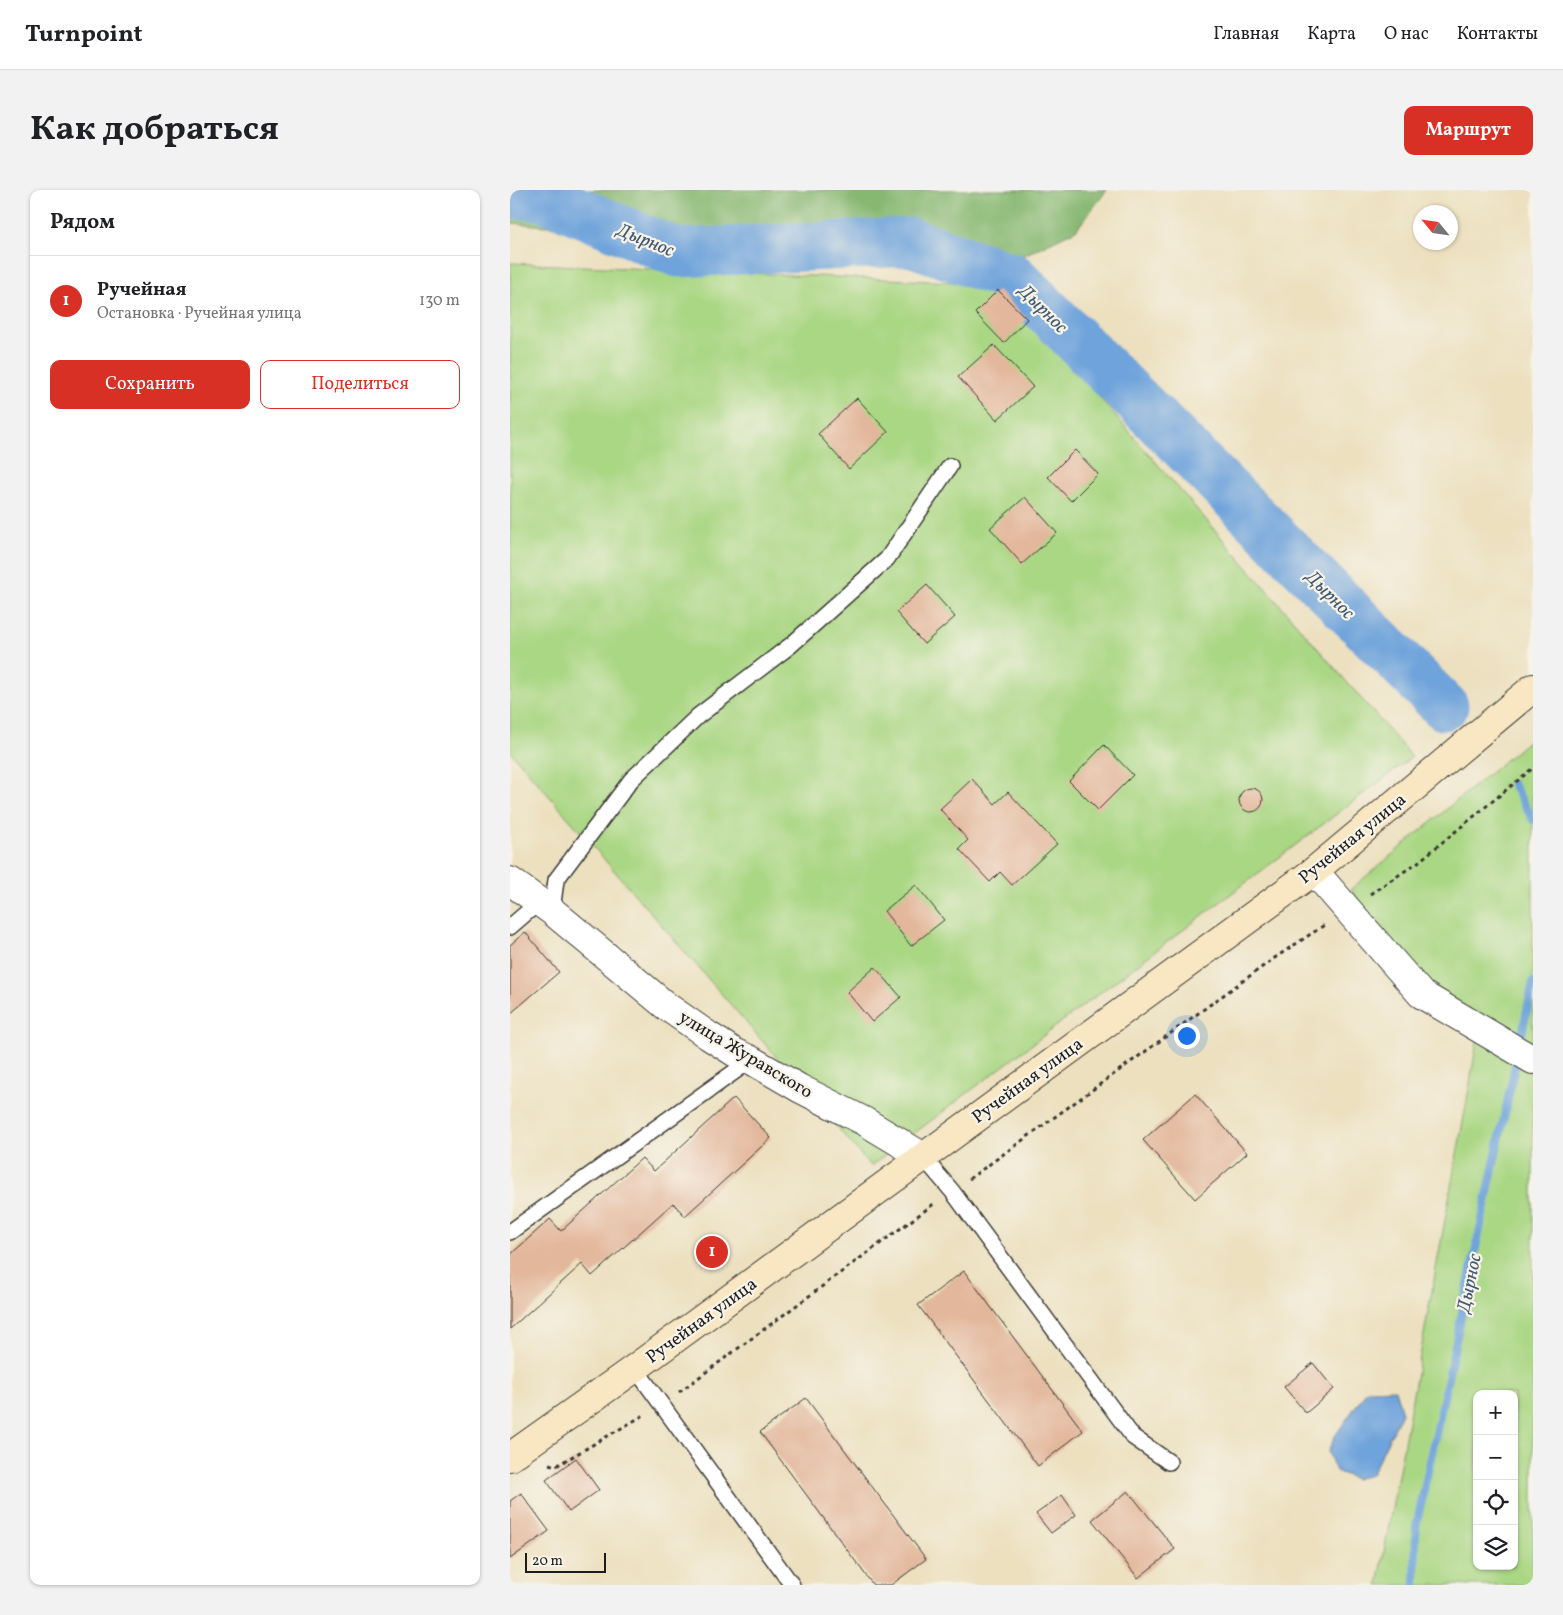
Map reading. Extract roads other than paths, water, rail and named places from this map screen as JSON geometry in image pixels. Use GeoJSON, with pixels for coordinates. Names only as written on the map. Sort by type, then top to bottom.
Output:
{"type":"FeatureCollection","features":[{"type":"Feature","properties":{"kind":"street","name":"Ручейная улица"},"geometry":{"type":"LineString","coordinates":[[520,1450],[1314,871],[1533,688]]}},
{"type":"Feature","properties":{"kind":"street"},"geometry":{"type":"LineString","coordinates":[[1314,871],[1421,994],[1523,1054]]}},
{"type":"Feature","properties":{"kind":"street","name":"улица Журавского"},"geometry":{"type":"LineString","coordinates":[[510,881],[545,907],[666,1006],[728,1048],[799,1088],[864,1120],[922,1156]]}},
{"type":"Feature","properties":{"kind":"lane"},"geometry":{"type":"LineString","coordinates":[[510,927],[545,907],[556,880],[631,780],[698,716],[791,645],[887,559],[950,466]]}},
{"type":"Feature","properties":{"kind":"lane"},"geometry":{"type":"LineString","coordinates":[[510,1232],[751,1060]]}},
{"type":"Feature","properties":{"kind":"lane"},"geometry":{"type":"LineString","coordinates":[[922,1156],[952,1191],[1133,1438],[1168,1462]]}},
{"type":"Feature","properties":{"kind":"lane"},"geometry":{"type":"LineString","coordinates":[[634,1368],[792,1585]]}},
{"type":"Feature","properties":{"kind":"water"},"geometry":{"type":"Polygon","coordinates":[[[1395,1389],[1402,1413],[1371,1475],[1355,1479],[1336,1471],[1328,1452],[1335,1436],[1367,1390],[1395,1389]]]}},
{"type":"Feature","properties":{"kind":"waterway","name":"Дырнос"},"geometry":{"type":"LineString","coordinates":[[510,194],[541,196],[678,253],[911,242],[1014,278],[1444,706]]}},
{"type":"Feature","properties":{"kind":"waterway","name":"Дырнос"},"geometry":{"type":"LineString","coordinates":[[1513,784],[1533,820]]}},
{"type":"Feature","properties":{"kind":"waterway","name":"Дырнос"},"geometry":{"type":"LineString","coordinates":[[1415,1585],[1416,1527],[1533,982]]}},
{"type":"Feature","properties":{"kind":"place","name":"Ручейная"},"geometry":{"type":"Point","coordinates":[712,1252]}}]}
